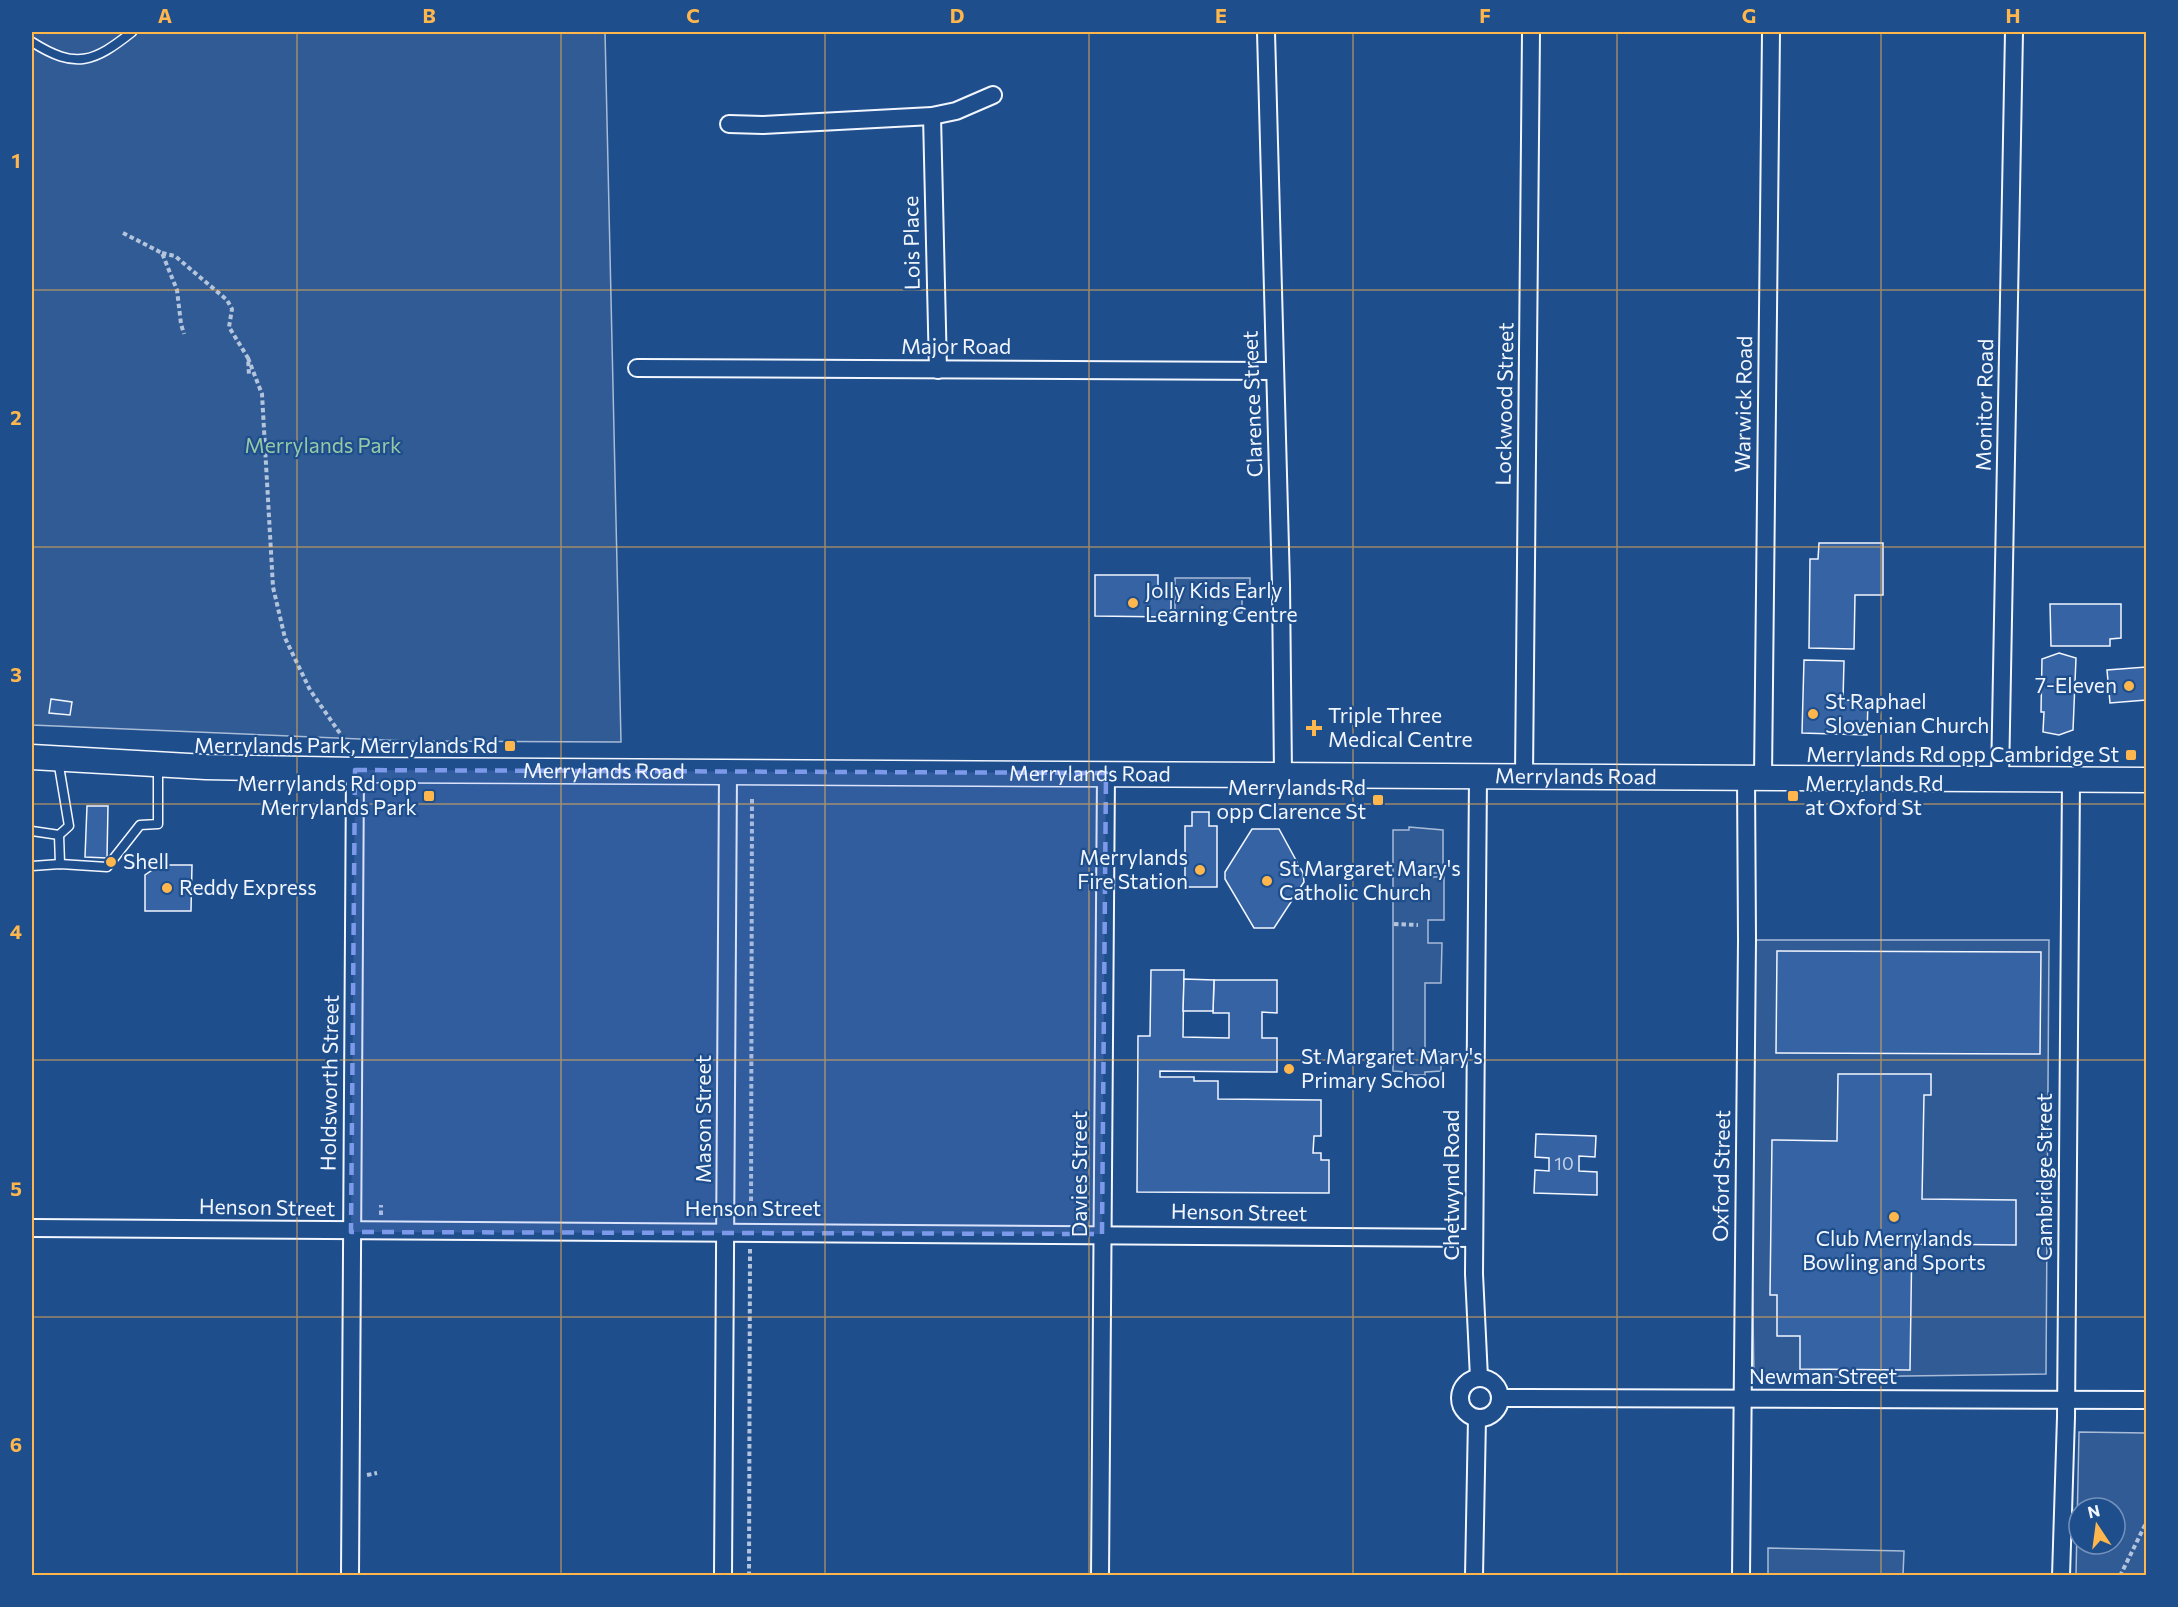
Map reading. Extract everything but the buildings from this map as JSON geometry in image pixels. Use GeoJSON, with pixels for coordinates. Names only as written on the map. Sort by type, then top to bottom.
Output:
{"type":"FeatureCollection","features":[{"type":"Feature","properties":{"kind":"main road","name":"Merrylands Road"},"geometry":{"type":"LineString","coordinates":[[32,757],[206,767],[356,770],[2146,780]]}},
{"type":"Feature","properties":{"kind":"street","name":"Clarence Street"},"geometry":{"type":"LineString","coordinates":[[1266,32],[1281,585],[1283,774]]}},
{"type":"Feature","properties":{"kind":"street","name":"Lockwood Street"},"geometry":{"type":"LineString","coordinates":[[1524,776],[1531,32]]}},
{"type":"Feature","properties":{"kind":"street","name":"Warwick Road"},"geometry":{"type":"LineString","coordinates":[[1754,777],[1771,32]]}},
{"type":"Feature","properties":{"kind":"street","name":"Monitor Road"},"geometry":{"type":"LineString","coordinates":[[2000,779],[2014,32]]}},
{"type":"Feature","properties":{"kind":"street"},"geometry":{"type":"LineString","coordinates":[[729,124],[932,116],[956,111],[993,95]]}},
{"type":"Feature","properties":{"kind":"street","name":"Lois Place"},"geometry":{"type":"LineString","coordinates":[[932,116],[938,370]]}},
{"type":"Feature","properties":{"kind":"street","name":"Major Road"},"geometry":{"type":"LineString","coordinates":[[637,368],[1274,371]]}},
{"type":"Feature","properties":{"kind":"street","name":"Holdsworth Street"},"geometry":{"type":"LineString","coordinates":[[350,1575],[356,770]]}},
{"type":"Feature","properties":{"kind":"street","name":"Mason Street"},"geometry":{"type":"LineString","coordinates":[[723,1575],[728,772]]}},
{"type":"Feature","properties":{"kind":"street","name":"Davies Street"},"geometry":{"type":"LineString","coordinates":[[1100,1575],[1106,773]]}},
{"type":"Feature","properties":{"kind":"street","name":"Chetwynd Road"},"geometry":{"type":"LineString","coordinates":[[1478,776],[1474,1295],[1478,1330],[1479,1378]]}},
{"type":"Feature","properties":{"kind":"street","name":"Oxford Street"},"geometry":{"type":"LineString","coordinates":[[1741,1575],[1748,803],[1754,777]]}},
{"type":"Feature","properties":{"kind":"street","name":"Cambridge Street"},"geometry":{"type":"LineString","coordinates":[[2061,1575],[2066,1400],[2071,780]]}},
{"type":"Feature","properties":{"kind":"street","name":"Henson Street"},"geometry":{"type":"LineString","coordinates":[[32,1228],[351,1232],[1102,1234],[1474,1239]]}},
{"type":"Feature","properties":{"kind":"street"},"geometry":{"type":"LineString","coordinates":[[1479,1378],[1491,1381],[1499,1391],[1500,1398],[1497,1409],[1493,1413],[1477,1418],[1461,1407],[1460,1394],[1467,1383],[1479,1378]]}},
{"type":"Feature","properties":{"kind":"street","name":"Newman Street"},"geometry":{"type":"LineString","coordinates":[[1500,1398],[2146,1400]]}},
{"type":"Feature","properties":{"kind":"street"},"geometry":{"type":"LineString","coordinates":[[1473,1575],[1477,1418]]}},
{"type":"Feature","properties":{"kind":"lane"},"geometry":{"type":"LineString","coordinates":[[32,42],[64,58],[87,59],[110,48],[132,32]]}},
{"type":"Feature","properties":{"kind":"lane"},"geometry":{"type":"LineString","coordinates":[[57,758],[69,826],[59,835],[60,864]]}},
{"type":"Feature","properties":{"kind":"lane"},"geometry":{"type":"LineString","coordinates":[[32,866],[60,864],[107,867],[140,825],[158,824],[158,764]]}},
{"type":"Feature","properties":{"kind":"lane"},"geometry":{"type":"LineString","coordinates":[[32,831],[59,835]]}},
{"type":"Feature","properties":{"kind":"path"},"geometry":{"type":"LineString","coordinates":[[123,233],[162,253],[175,256],[226,300],[232,309],[229,327],[248,358],[262,394],[273,587],[285,638],[310,690],[348,745]]}},
{"type":"Feature","properties":{"kind":"path"},"geometry":{"type":"LineString","coordinates":[[162,253],[177,290],[184,334]]}},
{"type":"Feature","properties":{"kind":"path"},"geometry":{"type":"LineString","coordinates":[[248,358],[249,375]]}},
{"type":"Feature","properties":{"kind":"path"},"geometry":{"type":"LineString","coordinates":[[749,1575],[752,797]]}},
{"type":"Feature","properties":{"kind":"path"},"geometry":{"type":"LineString","coordinates":[[1394,924],[1418,925]]}},
{"type":"Feature","properties":{"kind":"path"},"geometry":{"type":"LineString","coordinates":[[2120,1575],[2146,1523]]}},
{"type":"Feature","properties":{"kind":"highlighted area"},"geometry":{"type":"Polygon","coordinates":[[[355,770],[1106,773],[1102,1234],[351,1232],[355,770]]]}},
{"type":"Feature","properties":{"kind":"shaded area","name":"Merrylands Park"},"geometry":{"type":"Polygon","coordinates":[[[32,32],[605,32],[621,742],[407,741],[32,725],[32,32]]]}},
{"type":"Feature","properties":{"kind":"shaded area"},"geometry":{"type":"Polygon","coordinates":[[[1175,578],[1250,578],[1250,595],[1242,595],[1242,613],[1175,613],[1175,578]]]}},
{"type":"Feature","properties":{"kind":"shaded area"},"geometry":{"type":"Polygon","coordinates":[[[1409,827],[1443,830],[1443,873],[1428,873],[1428,877],[1444,877],[1444,920],[1428,920],[1428,943],[1442,943],[1441,983],[1425,983],[1425,1052],[1441,1052],[1441,1071],[1425,1072],[1425,1075],[1408,1075],[1408,1072],[1393,1071],[1393,830],[1409,830],[1409,827]]]}},
{"type":"Feature","properties":{"kind":"shaded area"},"geometry":{"type":"Polygon","coordinates":[[[1747,940],[2049,940],[2046,1374],[1754,1378],[1747,940]]]}},
{"type":"Feature","properties":{"kind":"shaded area"},"geometry":{"type":"Polygon","coordinates":[[[2079,1432],[2146,1433],[2146,1575],[2076,1575],[2076,1556],[2127,1556],[2127,1496],[2078,1496],[2079,1432]]]}},
{"type":"Feature","properties":{"kind":"shaded area"},"geometry":{"type":"Polygon","coordinates":[[[1768,1548],[1904,1551],[1903,1575],[1768,1575],[1768,1548]]]}},
{"type":"Feature","properties":{"kind":"place","name":"Jolly Kids Early Learning Centre"},"geometry":{"type":"Point","coordinates":[1133,603]}},
{"type":"Feature","properties":{"kind":"place","name":"7-Eleven"},"geometry":{"type":"Point","coordinates":[2129,686]}},
{"type":"Feature","properties":{"kind":"place","name":"St Raphael Slovenian Church"},"geometry":{"type":"Point","coordinates":[1813,714]}},
{"type":"Feature","properties":{"kind":"place","name":"Triple Three Medical Centre"},"geometry":{"type":"Point","coordinates":[1314,728]}},
{"type":"Feature","properties":{"kind":"place","name":"Merrylands Park, Merrylands Rd"},"geometry":{"type":"Point","coordinates":[510,746]}},
{"type":"Feature","properties":{"kind":"place","name":"Merrylands Rd opp Cambridge St"},"geometry":{"type":"Point","coordinates":[2131,755]}},
{"type":"Feature","properties":{"kind":"place","name":"Merrylands Rd opp Merrylands Park"},"geometry":{"type":"Point","coordinates":[429,796]}},
{"type":"Feature","properties":{"kind":"place","name":"Merrylands Rd at Oxford St"},"geometry":{"type":"Point","coordinates":[1793,796]}},
{"type":"Feature","properties":{"kind":"place","name":"Merrylands Rd opp Clarence St"},"geometry":{"type":"Point","coordinates":[1378,800]}},
{"type":"Feature","properties":{"kind":"place","name":"Shell"},"geometry":{"type":"Point","coordinates":[111,862]}},
{"type":"Feature","properties":{"kind":"place","name":"Merrylands Fire Station"},"geometry":{"type":"Point","coordinates":[1200,870]}},
{"type":"Feature","properties":{"kind":"place","name":"St Margaret Mary's Catholic Church"},"geometry":{"type":"Point","coordinates":[1267,881]}},
{"type":"Feature","properties":{"kind":"place","name":"Reddy Express"},"geometry":{"type":"Point","coordinates":[167,888]}},
{"type":"Feature","properties":{"kind":"place","name":"St Margaret Mary's Primary School"},"geometry":{"type":"Point","coordinates":[1289,1069]}},
{"type":"Feature","properties":{"kind":"place","name":"Club Merrylands Bowling and Sports"},"geometry":{"type":"Point","coordinates":[1894,1217]}}]}
